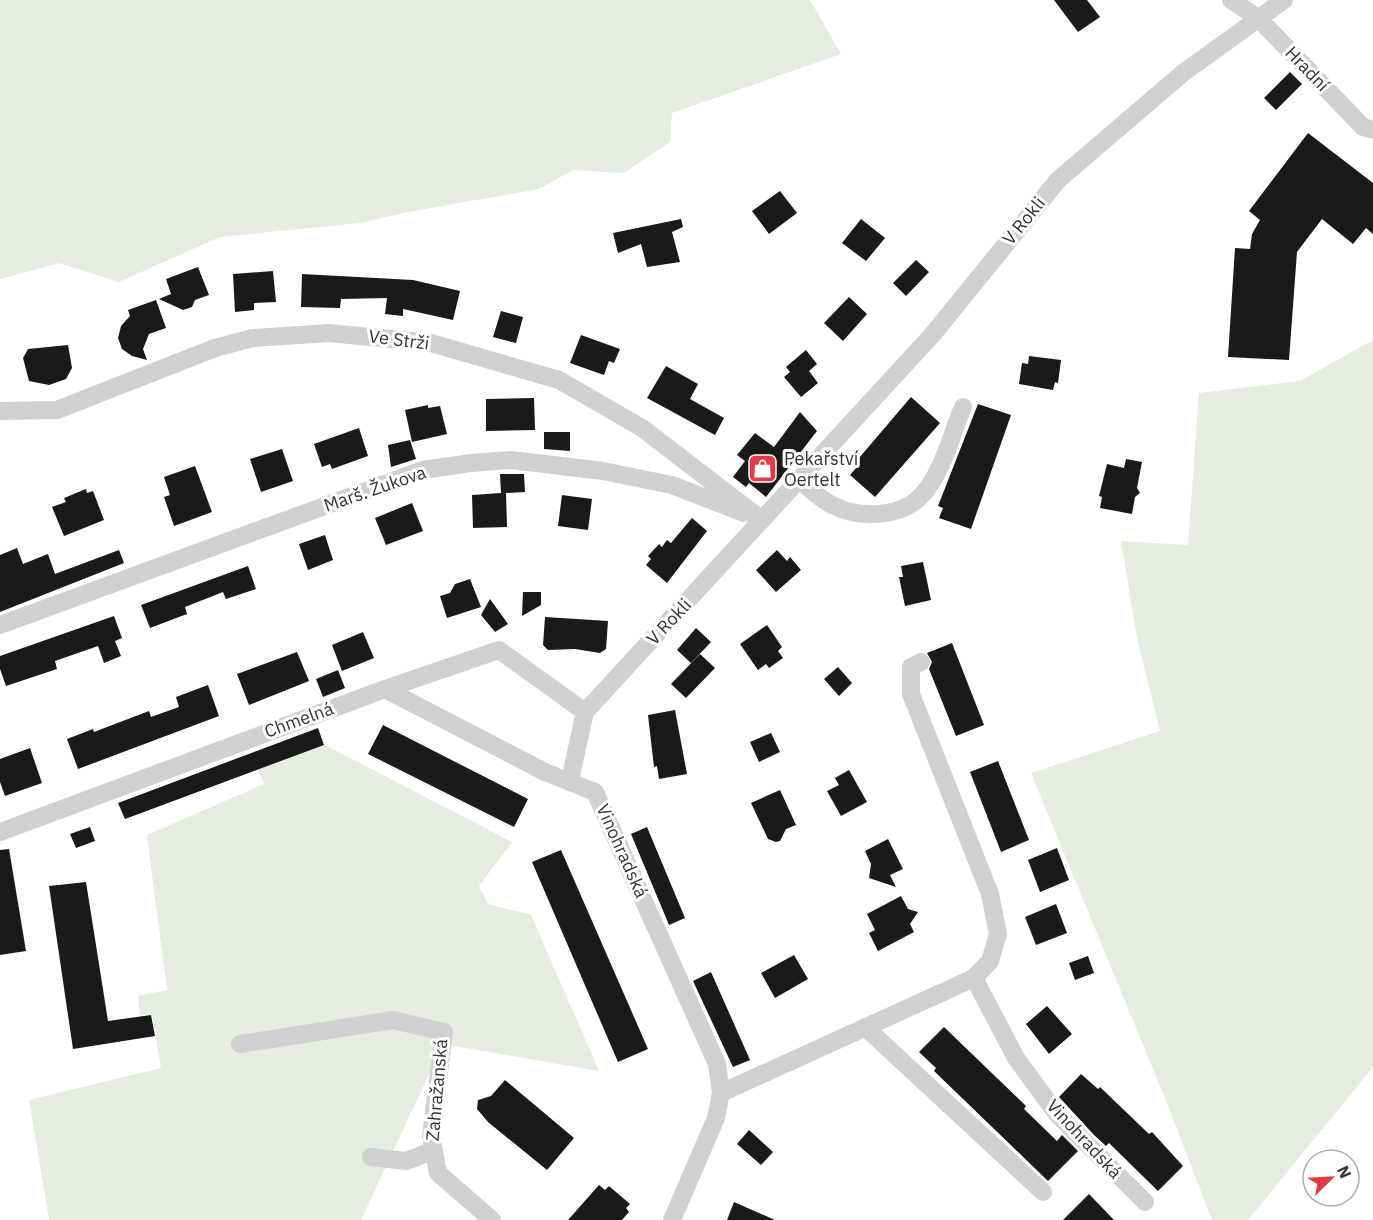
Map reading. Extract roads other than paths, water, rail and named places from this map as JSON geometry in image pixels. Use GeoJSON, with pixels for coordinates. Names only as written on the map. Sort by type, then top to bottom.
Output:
{"type":"FeatureCollection","features":[{"type":"Feature","properties":{"kind":"street"},"geometry":{"type":"LineString","coordinates":[[1231,0],[1258,18],[1266,0]]}},
{"type":"Feature","properties":{"kind":"street","name":"V Rokli"},"geometry":{"type":"LineString","coordinates":[[585,712],[933,334],[1058,180],[1183,73],[1284,0]]}},
{"type":"Feature","properties":{"kind":"street","name":"Hradní"},"geometry":{"type":"LineString","coordinates":[[1258,18],[1363,127],[1373,130]]}},
{"type":"Feature","properties":{"kind":"street","name":"Ve Strži"},"geometry":{"type":"LineString","coordinates":[[0,411],[57,410],[215,348],[253,338],[329,333],[431,343],[559,380],[642,428],[762,520]]}},
{"type":"Feature","properties":{"kind":"street"},"geometry":{"type":"LineString","coordinates":[[799,480],[833,506],[869,514],[900,511],[922,495],[936,472],[963,407]]}},
{"type":"Feature","properties":{"kind":"street","name":"Marš. Žukova"},"geometry":{"type":"LineString","coordinates":[[0,625],[423,470],[471,463],[512,460],[603,471],[672,486],[762,520]]}},
{"type":"Feature","properties":{"kind":"street","name":"Chmelná"},"geometry":{"type":"LineString","coordinates":[[0,831],[385,688],[499,650],[585,712]]}},
{"type":"Feature","properties":{"kind":"street"},"geometry":{"type":"LineString","coordinates":[[721,1093],[974,978],[990,961],[998,934],[990,894],[911,694],[911,667],[921,662]]}},
{"type":"Feature","properties":{"kind":"street","name":"Vinohradská"},"geometry":{"type":"LineString","coordinates":[[385,688],[545,772],[596,792],[717,1064],[721,1093],[716,1118],[672,1220]]}},
{"type":"Feature","properties":{"kind":"street"},"geometry":{"type":"LineString","coordinates":[[570,780],[585,712]]}},
{"type":"Feature","properties":{"kind":"street","name":"Vinohradská"},"geometry":{"type":"LineString","coordinates":[[974,978],[1016,1058],[1057,1114],[1145,1202]]}},
{"type":"Feature","properties":{"kind":"street","name":"Zahražanská"},"geometry":{"type":"LineString","coordinates":[[240,1044],[393,1020],[444,1032],[431,1136],[432,1151],[438,1173],[492,1220]]}},
{"type":"Feature","properties":{"kind":"street"},"geometry":{"type":"LineString","coordinates":[[865,1028],[1043,1192]]}},
{"type":"Feature","properties":{"kind":"street"},"geometry":{"type":"LineString","coordinates":[[371,1157],[406,1161],[432,1151]]}},
{"type":"Feature","properties":{"kind":"place","name":"Pekařství Oertelt"},"geometry":{"type":"Point","coordinates":[763,469]}}]}
